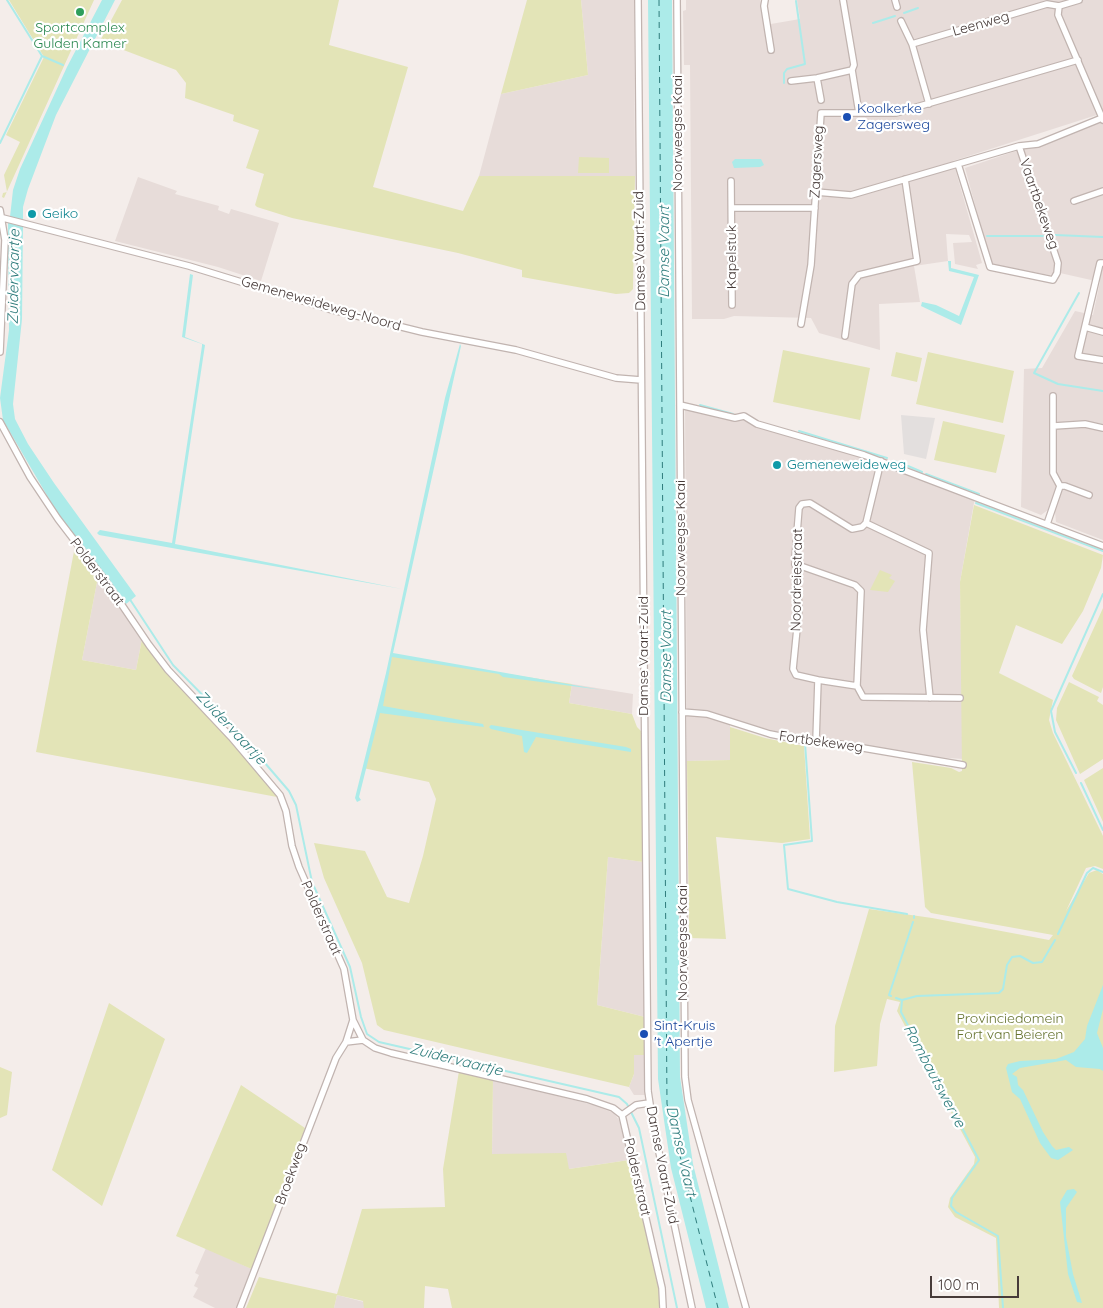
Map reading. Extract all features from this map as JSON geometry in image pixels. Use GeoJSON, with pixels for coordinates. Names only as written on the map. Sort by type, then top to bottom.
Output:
{"type":"FeatureCollection","features":[{"type":"Feature","properties":{"kind":"street","name":"Damse Vaart-Zuid"},"geometry":{"type":"LineString","coordinates":[[638,0],[649,1102],[692,1308]]}},
{"type":"Feature","properties":{"kind":"street","name":"Noorweegse Kaai"},"geometry":{"type":"LineString","coordinates":[[677,0],[685,1077],[688,1100],[746,1308]]}},
{"type":"Feature","properties":{"kind":"street"},"geometry":{"type":"LineString","coordinates":[[765,0],[764,6],[771,50]]}},
{"type":"Feature","properties":{"kind":"street"},"geometry":{"type":"LineString","coordinates":[[843,0],[854,65],[852,70],[859,113]]}},
{"type":"Feature","properties":{"kind":"street"},"geometry":{"type":"LineString","coordinates":[[895,0],[897,7]]}},
{"type":"Feature","properties":{"kind":"street","name":"Leenweg"},"geometry":{"type":"LineString","coordinates":[[912,44],[1047,4],[1059,6],[1079,0]]}},
{"type":"Feature","properties":{"kind":"street"},"geometry":{"type":"LineString","coordinates":[[1059,6],[1058,15],[1102,119]]}},
{"type":"Feature","properties":{"kind":"street"},"geometry":{"type":"LineString","coordinates":[[901,21],[912,44],[929,104]]}},
{"type":"Feature","properties":{"kind":"street","name":"Zagersweg"},"geometry":{"type":"LineString","coordinates":[[801,324],[811,265],[819,118],[822,113],[896,113],[1078,60]]}},
{"type":"Feature","properties":{"kind":"street"},"geometry":{"type":"LineString","coordinates":[[791,81],[817,78],[852,70]]}},
{"type":"Feature","properties":{"kind":"street"},"geometry":{"type":"LineString","coordinates":[[817,78],[821,100]]}},
{"type":"Feature","properties":{"kind":"street","name":"Vaartbekeweg"},"geometry":{"type":"LineString","coordinates":[[816,192],[851,195],[1019,146],[1038,144],[1102,119]]}},
{"type":"Feature","properties":{"kind":"street","name":"Vaartbekeweg"},"geometry":{"type":"LineString","coordinates":[[958,164],[990,267],[1053,280],[1057,273],[1058,263],[1019,146]]}},
{"type":"Feature","properties":{"kind":"street"},"geometry":{"type":"LineString","coordinates":[[845,336],[852,284],[859,275],[916,261],[905,180]]}},
{"type":"Feature","properties":{"kind":"street","name":"Kapelstuk"},"geometry":{"type":"LineString","coordinates":[[731,181],[732,305]]}},
{"type":"Feature","properties":{"kind":"street"},"geometry":{"type":"LineString","coordinates":[[1074,200],[1103,191]]}},
{"type":"Feature","properties":{"kind":"street","name":"Kapelstuk"},"geometry":{"type":"LineString","coordinates":[[732,208],[815,208]]}},
{"type":"Feature","properties":{"kind":"street"},"geometry":{"type":"LineString","coordinates":[[0,210],[6,218],[1,228],[4,240],[4,268],[0,352]]}},
{"type":"Feature","properties":{"kind":"street","name":"Gemeneweideweg-Noord"},"geometry":{"type":"LineString","coordinates":[[6,218],[189,266],[344,312],[422,332],[516,350],[616,378],[641,380]]}},
{"type":"Feature","properties":{"kind":"street"},"geometry":{"type":"LineString","coordinates":[[1103,263],[1100,263],[1078,356],[1103,360]]}},
{"type":"Feature","properties":{"kind":"street"},"geometry":{"type":"LineString","coordinates":[[1085,327],[1103,332]]}},
{"type":"Feature","properties":{"kind":"street"},"geometry":{"type":"LineString","coordinates":[[1047,524],[1060,486],[1053,473],[1053,396]]}},
{"type":"Feature","properties":{"kind":"street"},"geometry":{"type":"LineString","coordinates":[[680,405],[735,418],[744,416],[757,424],[881,461],[1103,546]]}},
{"type":"Feature","properties":{"kind":"street","name":"Polderstraat"},"geometry":{"type":"LineString","coordinates":[[0,422],[30,477],[53,512],[149,645],[168,670],[231,737],[280,795],[286,811],[292,846],[302,874],[344,968],[353,1020],[363,1040]]}},
{"type":"Feature","properties":{"kind":"street"},"geometry":{"type":"LineString","coordinates":[[1054,426],[1085,424],[1103,428]]}},
{"type":"Feature","properties":{"kind":"street"},"geometry":{"type":"LineString","coordinates":[[881,461],[866,523],[928,553],[923,630],[930,698]]}},
{"type":"Feature","properties":{"kind":"street"},"geometry":{"type":"LineString","coordinates":[[1060,486],[1089,495]]}},
{"type":"Feature","properties":{"kind":"street","name":"Noordreiestraat"},"geometry":{"type":"LineString","coordinates":[[818,680],[796,675],[793,669],[799,608],[796,564],[799,508],[802,504],[810,503],[852,529],[862,528],[866,523]]}},
{"type":"Feature","properties":{"kind":"street"},"geometry":{"type":"LineString","coordinates":[[796,564],[855,585],[861,591],[857,686],[862,698],[960,698]]}},
{"type":"Feature","properties":{"kind":"street"},"geometry":{"type":"LineString","coordinates":[[816,742],[818,680],[857,686]]}},
{"type":"Feature","properties":{"kind":"street","name":"Fortbekeweg"},"geometry":{"type":"LineString","coordinates":[[682,712],[707,714],[770,734],[955,762],[963,765]]}},
{"type":"Feature","properties":{"kind":"street","name":"Broekweg"},"geometry":{"type":"LineString","coordinates":[[240,1308],[324,1085],[346,1042],[353,1020]]}},
{"type":"Feature","properties":{"kind":"street"},"geometry":{"type":"LineString","coordinates":[[346,1042],[363,1040],[375,1048],[391,1053],[587,1099],[624,1114],[634,1106],[649,1102]]}},
{"type":"Feature","properties":{"kind":"street","name":"Polderstraat"},"geometry":{"type":"LineString","coordinates":[[624,1114],[662,1288],[663,1308]]}},
{"type":"Feature","properties":{"kind":"shaded area"},"geometry":{"type":"Polygon","coordinates":[[[581,0],[634,0],[635,176],[479,176],[501,94],[588,75],[581,0]]]}},
{"type":"Feature","properties":{"kind":"shaded area"},"geometry":{"type":"Polygon","coordinates":[[[686,0],[760,0],[765,25],[800,19],[797,0],[1103,0],[1103,113],[953,161],[982,263],[976,265],[978,269],[955,264],[953,243],[972,242],[969,235],[946,234],[948,261],[914,266],[920,302],[879,304],[880,350],[819,333],[811,318],[734,316],[724,319],[692,319],[690,65],[684,65],[683,11],[686,10],[686,0]]]}},
{"type":"Feature","properties":{"kind":"shaded area"},"geometry":{"type":"Polygon","coordinates":[[[1103,122],[1103,540],[1056,522],[1055,512],[1048,510],[1041,515],[1021,507],[1024,369],[1042,368],[1075,311],[1093,315],[1100,282],[1060,273],[1049,275],[994,265],[990,260],[965,168],[1103,122]]]}},
{"type":"Feature","properties":{"kind":"shaded area"},"geometry":{"type":"Polygon","coordinates":[[[138,177],[177,191],[175,194],[219,206],[218,210],[229,214],[231,209],[279,223],[261,281],[218,267],[115,241],[138,177]]]}},
{"type":"Feature","properties":{"kind":"shaded area"},"geometry":{"type":"Polygon","coordinates":[[[685,405],[741,418],[848,450],[975,497],[960,582],[963,759],[935,757],[778,732],[730,719],[730,760],[687,761],[685,405]]]}},
{"type":"Feature","properties":{"kind":"shaded area"},"geometry":{"type":"Polygon","coordinates":[[[901,415],[935,418],[926,459],[904,454],[901,415]]]}},
{"type":"Feature","properties":{"kind":"shaded area"},"geometry":{"type":"Polygon","coordinates":[[[98,577],[142,639],[136,670],[82,660],[98,577]]]}},
{"type":"Feature","properties":{"kind":"shaded area"},"geometry":{"type":"Polygon","coordinates":[[[572,684],[633,694],[632,714],[569,703],[572,684]]]}},
{"type":"Feature","properties":{"kind":"shaded area"},"geometry":{"type":"Polygon","coordinates":[[[608,857],[643,862],[645,1017],[597,1005],[608,857]]]}},
{"type":"Feature","properties":{"kind":"shaded area"},"geometry":{"type":"Polygon","coordinates":[[[634,1055],[645,1055],[646,1095],[634,1095],[629,1087],[634,1074],[634,1055]]]}},
{"type":"Feature","properties":{"kind":"shaded area"},"geometry":{"type":"Polygon","coordinates":[[[493,1079],[593,1105],[614,1113],[619,1120],[629,1160],[569,1169],[492,1154],[493,1079]]]}},
{"type":"Feature","properties":{"kind":"shaded area"},"geometry":{"type":"Polygon","coordinates":[[[206,1248],[256,1271],[240,1308],[215,1308],[193,1297],[198,1288],[194,1286],[199,1275],[195,1273],[206,1248]]]}},
{"type":"Feature","properties":{"kind":"shaded area"},"geometry":{"type":"Polygon","coordinates":[[[337,1295],[364,1302],[364,1308],[334,1308],[337,1295]]]}},
{"type":"Feature","properties":{"kind":"green space"},"geometry":{"type":"Polygon","coordinates":[[[9,0],[94,0],[7,192],[4,175],[20,142],[6,135],[44,57],[9,0]]]}},
{"type":"Feature","properties":{"kind":"green space"},"geometry":{"type":"Polygon","coordinates":[[[122,0],[339,0],[329,45],[408,67],[373,187],[463,211],[479,176],[635,176],[633,289],[629,293],[616,294],[522,277],[522,270],[458,253],[292,218],[257,207],[255,205],[264,174],[246,168],[259,130],[233,121],[234,115],[185,98],[186,83],[176,70],[100,41],[122,0]]]}},
{"type":"Feature","properties":{"kind":"green space"},"geometry":{"type":"Polygon","coordinates":[[[527,0],[581,0],[588,75],[501,94],[527,0]]]}},
{"type":"Feature","properties":{"kind":"green space"},"geometry":{"type":"Polygon","coordinates":[[[579,157],[609,158],[609,173],[578,173],[579,157]]]}},
{"type":"Feature","properties":{"kind":"green space"},"geometry":{"type":"Polygon","coordinates":[[[783,350],[870,368],[860,420],[773,402],[783,350]]]}},
{"type":"Feature","properties":{"kind":"green space"},"geometry":{"type":"Polygon","coordinates":[[[896,352],[922,358],[917,382],[891,376],[896,352]]]}},
{"type":"Feature","properties":{"kind":"green space"},"geometry":{"type":"Polygon","coordinates":[[[928,352],[1014,371],[1003,423],[916,404],[928,352]]]}},
{"type":"Feature","properties":{"kind":"green space"},"geometry":{"type":"Polygon","coordinates":[[[943,421],[1005,435],[996,473],[934,460],[943,421]]]}},
{"type":"Feature","properties":{"kind":"green space","name":"Provinciedomein Fort van Beieren"},"geometry":{"type":"Polygon","coordinates":[[[974,505],[1103,555],[1101,568],[1083,611],[1062,644],[1016,625],[999,673],[1053,700],[1049,720],[1053,733],[1103,836],[1103,869],[1095,866],[1086,868],[1066,911],[1089,873],[1097,870],[1103,874],[1103,1308],[999,1308],[996,1238],[955,1217],[948,1207],[950,1198],[974,1164],[975,1157],[897,1011],[900,1002],[887,999],[880,1024],[877,1066],[834,1072],[835,1026],[869,909],[932,918],[1049,940],[1053,935],[931,913],[925,907],[912,762],[951,768],[959,772],[962,771],[960,582],[974,505]]]}},
{"type":"Feature","properties":{"kind":"green space"},"geometry":{"type":"Polygon","coordinates":[[[75,546],[98,577],[82,660],[136,670],[142,639],[170,677],[225,734],[277,797],[36,752],[75,546]]]}},
{"type":"Feature","properties":{"kind":"green space"},"geometry":{"type":"Polygon","coordinates":[[[880,570],[892,575],[889,578],[895,581],[888,592],[870,590],[880,570]]]}},
{"type":"Feature","properties":{"kind":"green space"},"geometry":{"type":"Polygon","coordinates":[[[1103,608],[1103,687],[1101,693],[1074,679],[1072,676],[1103,608]]]}},
{"type":"Feature","properties":{"kind":"green space"},"geometry":{"type":"Polygon","coordinates":[[[392,656],[572,684],[569,703],[632,714],[637,727],[642,732],[643,862],[608,857],[597,1005],[645,1017],[645,1055],[634,1055],[634,1074],[629,1087],[384,1030],[377,1025],[362,963],[324,878],[314,843],[365,851],[387,897],[409,903],[423,856],[436,799],[429,782],[363,768],[392,656]]]}},
{"type":"Feature","properties":{"kind":"green space"},"geometry":{"type":"Polygon","coordinates":[[[1069,682],[1099,697],[1097,701],[1103,705],[1103,759],[1080,774],[1056,720],[1057,708],[1069,682]]]}},
{"type":"Feature","properties":{"kind":"green space"},"geometry":{"type":"Polygon","coordinates":[[[730,727],[765,738],[804,746],[810,839],[782,843],[716,837],[726,939],[689,938],[687,761],[730,760],[730,727]]]}},
{"type":"Feature","properties":{"kind":"green space"},"geometry":{"type":"Polygon","coordinates":[[[1103,768],[1103,822],[1084,780],[1103,768]]]}},
{"type":"Feature","properties":{"kind":"green space"},"geometry":{"type":"Polygon","coordinates":[[[109,1003],[165,1039],[102,1206],[52,1170],[109,1003]]]}},
{"type":"Feature","properties":{"kind":"green space"},"geometry":{"type":"Polygon","coordinates":[[[0,1067],[12,1072],[7,1115],[0,1118],[0,1067]]]}},
{"type":"Feature","properties":{"kind":"green space"},"geometry":{"type":"Polygon","coordinates":[[[459,1071],[493,1079],[492,1154],[566,1153],[569,1169],[629,1160],[662,1288],[663,1308],[452,1308],[448,1289],[425,1286],[424,1308],[364,1308],[363,1301],[337,1295],[334,1308],[246,1308],[259,1277],[337,1294],[362,1209],[445,1207],[443,1169],[459,1071]]]}},
{"type":"Feature","properties":{"kind":"green space"},"geometry":{"type":"Polygon","coordinates":[[[241,1085],[305,1128],[256,1271],[176,1236],[241,1085]]]}},
{"type":"Feature","properties":{"kind":"water"},"geometry":{"type":"Polygon","coordinates":[[[102,0],[115,0],[56,115],[28,189],[23,207],[23,220],[10,217],[13,190],[20,169],[67,67],[102,0]]]}},
{"type":"Feature","properties":{"kind":"water","name":"Damse Vaart"},"geometry":{"type":"Polygon","coordinates":[[[648,0],[672,0],[680,1077],[693,1164],[729,1308],[706,1308],[671,1168],[658,1079],[648,0]]]}},
{"type":"Feature","properties":{"kind":"water"},"geometry":{"type":"Polygon","coordinates":[[[735,159],[761,159],[764,165],[760,167],[734,168],[732,162],[735,159]]]}},
{"type":"Feature","properties":{"kind":"water"},"geometry":{"type":"Polygon","coordinates":[[[8,221],[23,225],[22,319],[13,404],[15,419],[28,444],[54,483],[136,596],[126,604],[56,511],[3,420],[0,398],[9,330],[8,221]]]}},
{"type":"Feature","properties":{"kind":"water"},"geometry":{"type":"Polygon","coordinates":[[[948,261],[951,261],[951,268],[979,275],[961,325],[921,306],[922,302],[936,305],[959,316],[974,277],[949,271],[948,261]]]}},
{"type":"Feature","properties":{"kind":"water"},"geometry":{"type":"Polygon","coordinates":[[[190,274],[193,275],[185,337],[205,345],[175,544],[402,589],[99,535],[97,533],[100,530],[172,543],[202,346],[202,344],[182,337],[190,274]]]}},
{"type":"Feature","properties":{"kind":"water"},"geometry":{"type":"Polygon","coordinates":[[[460,344],[393,653],[602,690],[503,677],[499,674],[392,657],[383,706],[483,724],[484,727],[380,713],[359,797],[361,800],[357,802],[355,798],[386,673],[445,398],[460,344]]]}},
{"type":"Feature","properties":{"kind":"water"},"geometry":{"type":"Polygon","coordinates":[[[491,725],[626,747],[631,749],[631,752],[536,737],[527,753],[524,752],[522,736],[491,729],[489,727],[491,725]]]}},
{"type":"Feature","properties":{"kind":"water"},"geometry":{"type":"Polygon","coordinates":[[[1103,985],[1103,1009],[1097,1033],[1103,1048],[1103,1071],[1100,1069],[1076,1067],[1066,1060],[1020,1068],[1012,1074],[1017,1077],[1018,1085],[1023,1090],[1043,1132],[1052,1146],[1056,1150],[1069,1147],[1073,1150],[1058,1160],[1051,1158],[1040,1143],[1020,1099],[1012,1092],[1006,1068],[1008,1064],[1020,1061],[1056,1059],[1074,1052],[1085,1039],[1087,1026],[1103,985]]]}},
{"type":"Feature","properties":{"kind":"water"},"geometry":{"type":"Polygon","coordinates":[[[1074,1189],[1077,1192],[1066,1208],[1066,1237],[1073,1274],[1082,1303],[1077,1302],[1068,1274],[1060,1202],[1067,1190],[1074,1189]]]}},
{"type":"Feature","properties":{"kind":"waterway"},"geometry":{"type":"LineString","coordinates":[[7,0],[42,56]]}},
{"type":"Feature","properties":{"kind":"waterway"},"geometry":{"type":"LineString","coordinates":[[784,83],[784,73],[787,69],[805,64],[796,1]]}},
{"type":"Feature","properties":{"kind":"waterway"},"geometry":{"type":"LineString","coordinates":[[904,13],[918,8]]}},
{"type":"Feature","properties":{"kind":"waterway"},"geometry":{"type":"LineString","coordinates":[[873,23],[895,16]]}},
{"type":"Feature","properties":{"kind":"waterway"},"geometry":{"type":"LineString","coordinates":[[0,143],[42,56],[63,65]]}},
{"type":"Feature","properties":{"kind":"waterway"},"geometry":{"type":"LineString","coordinates":[[1055,235],[1103,237]]}},
{"type":"Feature","properties":{"kind":"waterway"},"geometry":{"type":"LineString","coordinates":[[987,236],[1043,236]]}},
{"type":"Feature","properties":{"kind":"waterway"},"geometry":{"type":"LineString","coordinates":[[1079,293],[1034,373],[1058,384],[1103,391]]}},
{"type":"Feature","properties":{"kind":"waterway","name":"Rombautswerve"},"geometry":{"type":"LineString","coordinates":[[700,405],[733,414]]}},
{"type":"Feature","properties":{"kind":"waterway","name":"Rombautswerve"},"geometry":{"type":"LineString","coordinates":[[799,431],[887,458]]}},
{"type":"Feature","properties":{"kind":"waterway","name":"Rombautswerve"},"geometry":{"type":"LineString","coordinates":[[895,461],[901,464]]}},
{"type":"Feature","properties":{"kind":"waterway","name":"Rombautswerve"},"geometry":{"type":"LineString","coordinates":[[908,466],[922,472]]}},
{"type":"Feature","properties":{"kind":"waterway","name":"Rombautswerve"},"geometry":{"type":"LineString","coordinates":[[926,474],[979,494]]}},
{"type":"Feature","properties":{"kind":"waterway","name":"Rombautswerve"},"geometry":{"type":"LineString","coordinates":[[976,503],[1103,551]]}},
{"type":"Feature","properties":{"kind":"waterway","name":"Rombautswerve"},"geometry":{"type":"LineString","coordinates":[[1076,773],[1055,732],[1051,711],[1103,594]]}},
{"type":"Feature","properties":{"kind":"waterway","name":"Zuidervaartje"},"geometry":{"type":"LineString","coordinates":[[129,598],[173,665],[234,727],[289,791],[296,805],[312,882],[350,967],[361,1017],[367,1034],[379,1042],[619,1097],[627,1104],[639,1128],[677,1308]]}},
{"type":"Feature","properties":{"kind":"waterway"},"geometry":{"type":"LineString","coordinates":[[805,743],[812,841],[784,845],[788,889],[837,902],[907,914]]}},
{"type":"Feature","properties":{"kind":"waterway","name":"Rombautswerve"},"geometry":{"type":"LineString","coordinates":[[1081,783],[1103,830]]}},
{"type":"Feature","properties":{"kind":"waterway","name":"Rombautswerve"},"geometry":{"type":"LineString","coordinates":[[1058,934],[1087,873],[1093,868],[1103,872]]}},
{"type":"Feature","properties":{"kind":"waterway"},"geometry":{"type":"LineString","coordinates":[[891,996],[889,995],[913,922]]}},
{"type":"Feature","properties":{"kind":"waterway","name":"Rombautswerve"},"geometry":{"type":"LineString","coordinates":[[1003,1308],[998,1236],[956,1212],[951,1206],[952,1198],[979,1160],[901,1012],[902,1000],[917,996],[999,993],[1003,989],[1007,965],[1012,957],[1020,956],[1033,963],[1042,962],[1055,940]]}},
{"type":"Feature","properties":{"kind":"waterway","name":"Rombautswerve"},"geometry":{"type":"LineString","coordinates":[[896,998],[902,1000]]}},
{"type":"Feature","properties":{"kind":"ferry route"},"geometry":{"type":"LineString","coordinates":[[659,0],[667,1104],[718,1308]]}},
{"type":"Feature","properties":{"kind":"place","name":"Sportcomplex Gulden Kamer"},"geometry":{"type":"Point","coordinates":[80,12]}},
{"type":"Feature","properties":{"kind":"place","name":"Koolkerke Zagersweg"},"geometry":{"type":"Point","coordinates":[847,117]}},
{"type":"Feature","properties":{"kind":"place","name":"Geiko"},"geometry":{"type":"Point","coordinates":[32,214]}},
{"type":"Feature","properties":{"kind":"place","name":"Gemeneweideweg"},"geometry":{"type":"Point","coordinates":[777,465]}},
{"type":"Feature","properties":{"kind":"place","name":"Sint-Kruis 't Apertje"},"geometry":{"type":"Point","coordinates":[644,1034]}}]}
